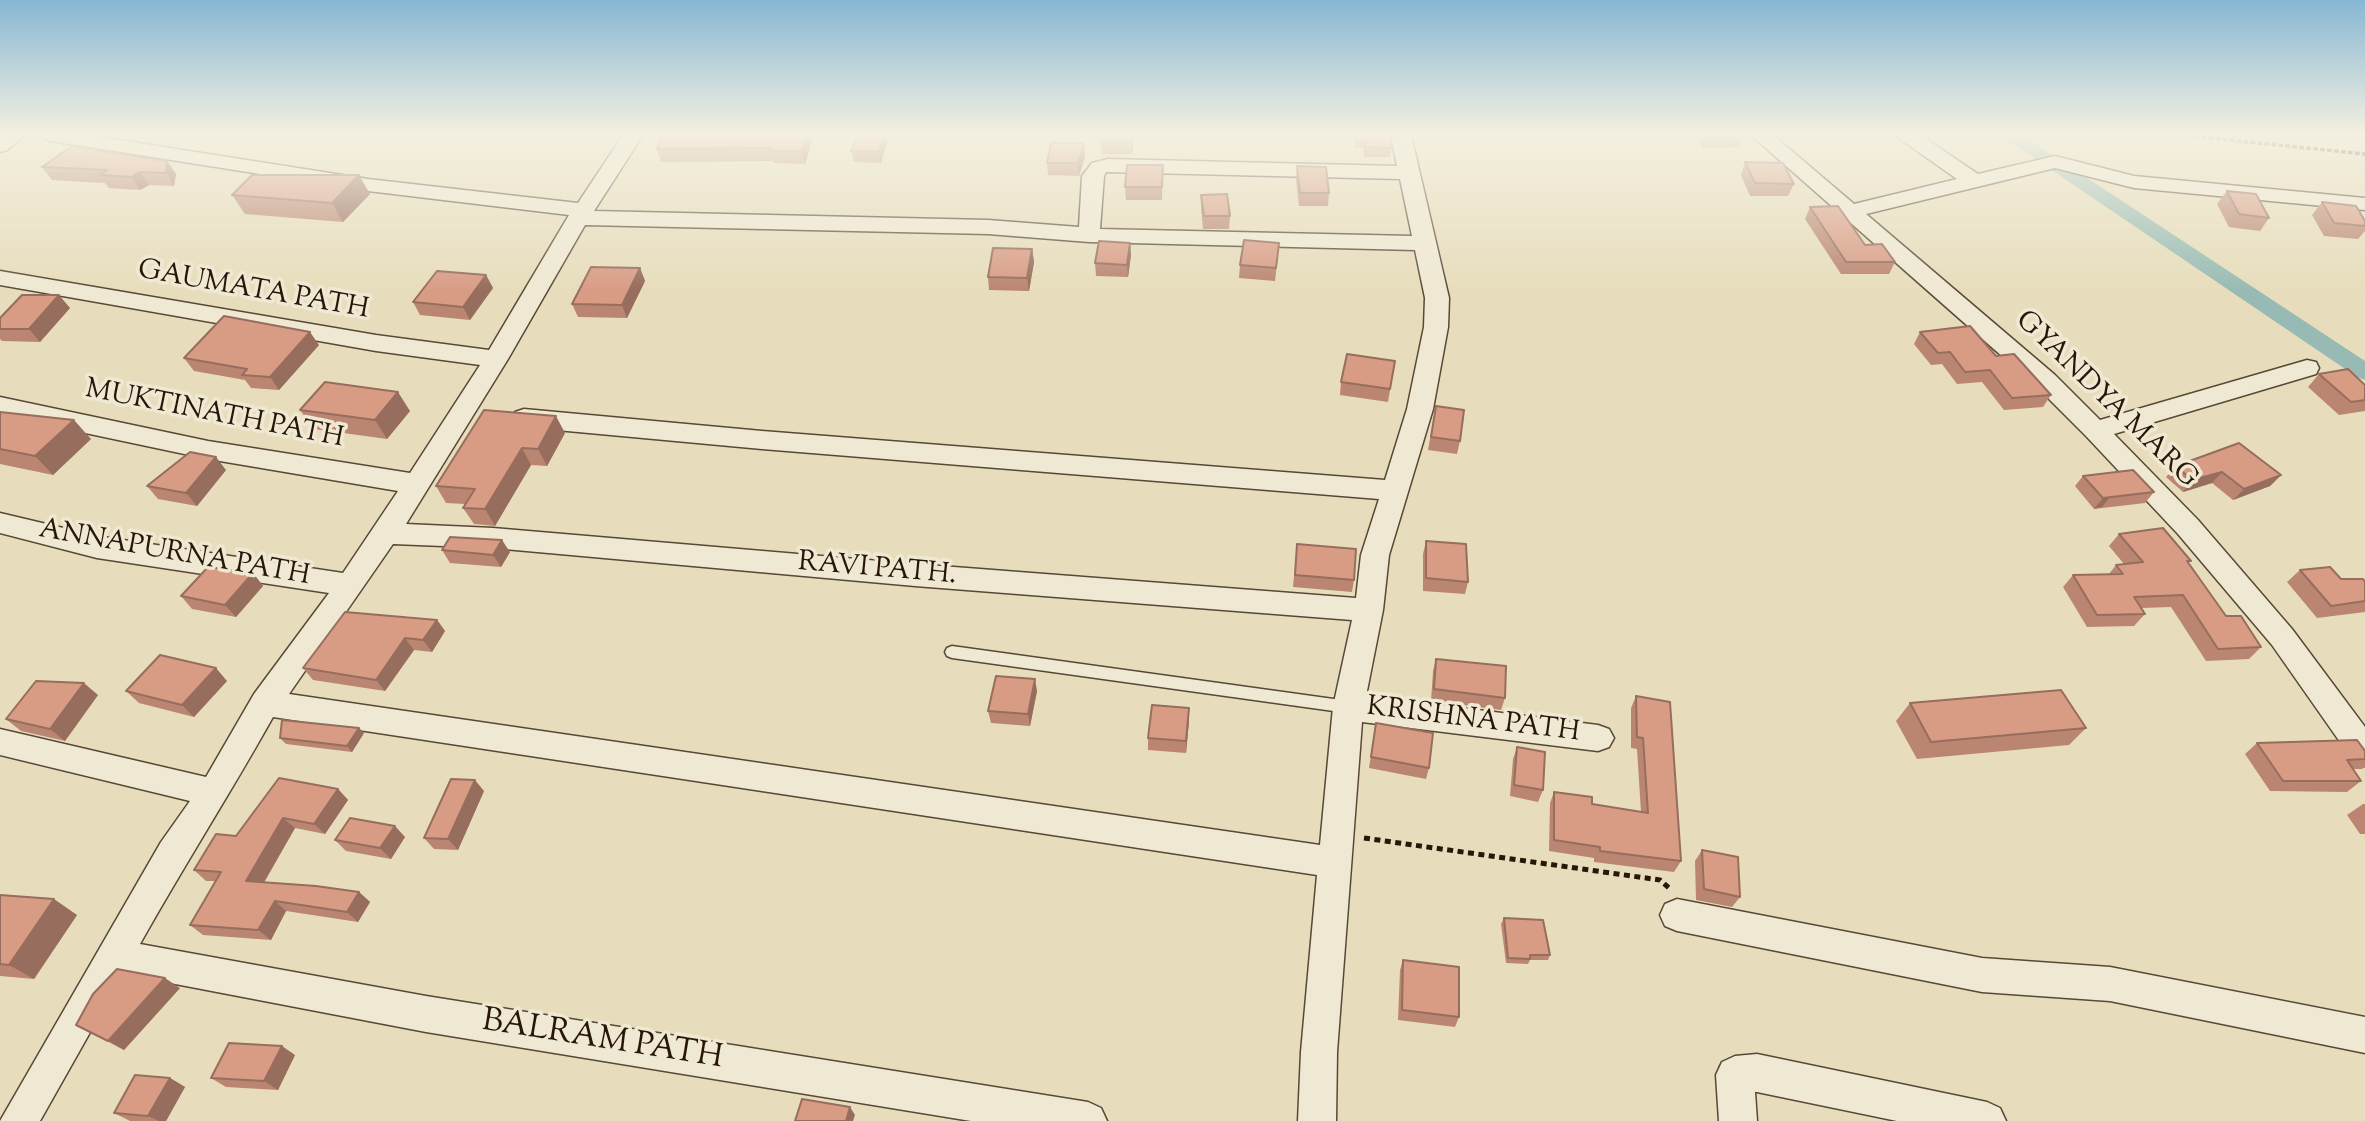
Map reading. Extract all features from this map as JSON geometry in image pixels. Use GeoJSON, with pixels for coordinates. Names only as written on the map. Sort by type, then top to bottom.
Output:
{"type":"FeatureCollection","features":[{"type":"Feature","properties":{"kind":"street"},"geometry":{"type":"LineString","coordinates":[[385,187],[581,214],[988,227],[1089,235],[1425,243]]}},
{"type":"Feature","properties":{"kind":"street"},"geometry":{"type":"LineString","coordinates":[[19,1121],[116,957],[173,853],[214,793],[265,703],[386,533],[416,484],[484,415],[496,359],[599,187]]}},
{"type":"Feature","properties":{"kind":"street"},"geometry":{"type":"LineString","coordinates":[[1089,235],[1092,187]]}},
{"type":"Feature","properties":{"kind":"street"},"geometry":{"type":"LineString","coordinates":[[1317,1121],[1319,1052],[1348,707],[1369,610],[1375,555],[1420,410],[1436,327],[1437,298],[1413,187]]}},
{"type":"Feature","properties":{"kind":"street","name":"GYANDYA MARG"},"geometry":{"type":"LineString","coordinates":[[1822,187],[2046,381],[2095,430],[2188,527],[2282,637],[2365,752]]}},
{"type":"Feature","properties":{"kind":"street"},"geometry":{"type":"LineString","coordinates":[[1850,211],[1953,187]]}},
{"type":"Feature","properties":{"kind":"street"},"geometry":{"type":"LineString","coordinates":[[2190,187],[2365,204]]}},
{"type":"Feature","properties":{"kind":"street","name":"GAUMATA PATH"},"geometry":{"type":"LineString","coordinates":[[0,278],[376,342],[496,359]]}},
{"type":"Feature","properties":{"kind":"street"},"geometry":{"type":"LineString","coordinates":[[2095,430],[2307,368]]}},
{"type":"Feature","properties":{"kind":"street","name":"MUKTINATH PATH"},"geometry":{"type":"LineString","coordinates":[[0,406],[208,450],[416,484]]}},
{"type":"Feature","properties":{"kind":"street"},"geometry":{"type":"LineString","coordinates":[[484,415],[1393,490]]}},
{"type":"Feature","properties":{"kind":"street","name":"ANNAPURNA PATH"},"geometry":{"type":"LineString","coordinates":[[0,523],[97,547],[349,585]]}},
{"type":"Feature","properties":{"kind":"street","name":"RAVI PATH."},"geometry":{"type":"LineString","coordinates":[[386,533],[493,538],[915,575],[1369,610]]}},
{"type":"Feature","properties":{"kind":"street"},"geometry":{"type":"LineString","coordinates":[[265,703],[1335,848]]}},
{"type":"Feature","properties":{"kind":"street","name":"KRISHNA PATH"},"geometry":{"type":"LineString","coordinates":[[1348,707],[1598,738]]}},
{"type":"Feature","properties":{"kind":"street"},"geometry":{"type":"LineString","coordinates":[[0,742],[214,793]]}},
{"type":"Feature","properties":{"kind":"street"},"geometry":{"type":"LineString","coordinates":[[1676,915],[1982,975],[2110,984],[2365,1035]]}},
{"type":"Feature","properties":{"kind":"street","name":"BALRAM PATH"},"geometry":{"type":"LineString","coordinates":[[116,957],[426,1014],[1088,1121]]}},
{"type":"Feature","properties":{"kind":"street"},"geometry":{"type":"LineString","coordinates":[[1738,1121],[1735,1075],[1757,1073],[1987,1121]]}},
{"type":"Feature","properties":{"kind":"lane"},"geometry":{"type":"LineString","coordinates":[[952,652],[1348,707]]}},
{"type":"Feature","properties":{"kind":"path"},"geometry":{"type":"LineString","coordinates":[[1335,848],[1660,880],[1670,888],[1676,915]]}},
{"type":"Feature","properties":{"kind":"building"},"geometry":{"type":"Polygon","coordinates":[[[240,187],[347,187],[332,203],[232,195],[240,187]]]}},
{"type":"Feature","properties":{"kind":"building"},"geometry":{"type":"Polygon","coordinates":[[[1299,187],[1328,187],[1329,193],[1300,193],[1299,187]]]}},
{"type":"Feature","properties":{"kind":"building"},"geometry":{"type":"Polygon","coordinates":[[[2227,191],[2256,194],[2269,218],[2239,214],[2227,191]]]}},
{"type":"Feature","properties":{"kind":"building"},"geometry":{"type":"Polygon","coordinates":[[[1227,194],[1230,216],[1204,216],[1201,195],[1227,194]]]}},
{"type":"Feature","properties":{"kind":"building"},"geometry":{"type":"Polygon","coordinates":[[[2322,202],[2356,206],[2365,226],[2334,223],[2322,202]]]}},
{"type":"Feature","properties":{"kind":"building"},"geometry":{"type":"Polygon","coordinates":[[[1838,206],[1865,245],[1882,244],[1895,262],[1846,262],[1810,207],[1838,206]]]}},
{"type":"Feature","properties":{"kind":"building"},"geometry":{"type":"Polygon","coordinates":[[[1244,240],[1279,243],[1276,268],[1240,265],[1244,240]]]}},
{"type":"Feature","properties":{"kind":"building"},"geometry":{"type":"Polygon","coordinates":[[[1099,241],[1130,243],[1127,265],[1095,263],[1099,241]]]}},
{"type":"Feature","properties":{"kind":"building"},"geometry":{"type":"Polygon","coordinates":[[[993,248],[1032,249],[1027,278],[988,277],[993,248]]]}},
{"type":"Feature","properties":{"kind":"building"},"geometry":{"type":"Polygon","coordinates":[[[591,267],[640,268],[622,305],[572,304],[591,267]]]}},
{"type":"Feature","properties":{"kind":"building"},"geometry":{"type":"Polygon","coordinates":[[[437,271],[486,275],[463,307],[413,302],[437,271]]]}},
{"type":"Feature","properties":{"kind":"building"},"geometry":{"type":"Polygon","coordinates":[[[22,295],[59,295],[29,329],[0,329],[0,318],[22,295]]]}},
{"type":"Feature","properties":{"kind":"building"},"geometry":{"type":"Polygon","coordinates":[[[224,316],[310,332],[270,377],[242,375],[247,369],[184,358],[224,316]]]}},
{"type":"Feature","properties":{"kind":"building"},"geometry":{"type":"Polygon","coordinates":[[[1970,326],[1996,356],[2014,354],[2051,395],[2012,398],[1990,370],[1965,372],[1950,352],[1938,353],[1920,332],[1970,326]]]}},
{"type":"Feature","properties":{"kind":"building"},"geometry":{"type":"Polygon","coordinates":[[[1347,354],[1395,361],[1390,389],[1341,382],[1347,354]]]}},
{"type":"Feature","properties":{"kind":"building"},"geometry":{"type":"Polygon","coordinates":[[[2348,369],[2365,385],[2365,400],[2351,402],[2319,374],[2348,369]]]}},
{"type":"Feature","properties":{"kind":"building"},"geometry":{"type":"Polygon","coordinates":[[[325,382],[398,392],[375,420],[300,410],[325,382]]]}},
{"type":"Feature","properties":{"kind":"building"},"geometry":{"type":"Polygon","coordinates":[[[1436,406],[1464,410],[1460,441],[1431,437],[1436,406]]]}},
{"type":"Feature","properties":{"kind":"building"},"geometry":{"type":"Polygon","coordinates":[[[484,410],[556,416],[538,449],[522,448],[485,509],[463,508],[475,489],[436,486],[484,410]]]}},
{"type":"Feature","properties":{"kind":"building"},"geometry":{"type":"Polygon","coordinates":[[[0,412],[74,420],[35,456],[0,449],[0,412]]]}},
{"type":"Feature","properties":{"kind":"building"},"geometry":{"type":"Polygon","coordinates":[[[2239,443],[2281,475],[2244,489],[2222,472],[2192,480],[2176,466],[2239,443]]]}},
{"type":"Feature","properties":{"kind":"building"},"geometry":{"type":"Polygon","coordinates":[[[190,452],[216,457],[186,493],[147,486],[190,452]]]}},
{"type":"Feature","properties":{"kind":"building"},"geometry":{"type":"Polygon","coordinates":[[[2133,470],[2154,492],[2103,498],[2083,476],[2133,470]]]}},
{"type":"Feature","properties":{"kind":"building"},"geometry":{"type":"Polygon","coordinates":[[[2163,528],[2191,561],[2187,561],[2226,616],[2241,616],[2261,647],[2218,649],[2183,595],[2134,597],[2145,614],[2097,615],[2073,575],[2123,574],[2116,565],[2143,562],[2119,534],[2163,528]]]}},
{"type":"Feature","properties":{"kind":"building"},"geometry":{"type":"Polygon","coordinates":[[[450,537],[502,540],[493,555],[442,550],[450,537]]]}},
{"type":"Feature","properties":{"kind":"building"},"geometry":{"type":"Polygon","coordinates":[[[1426,541],[1466,544],[1468,582],[1426,578],[1426,541]]]}},
{"type":"Feature","properties":{"kind":"building"},"geometry":{"type":"Polygon","coordinates":[[[1297,544],[1356,549],[1354,580],[1295,575],[1297,544]]]}},
{"type":"Feature","properties":{"kind":"building"},"geometry":{"type":"Polygon","coordinates":[[[208,567],[253,573],[225,605],[181,596],[208,567]]]}},
{"type":"Feature","properties":{"kind":"building"},"geometry":{"type":"Polygon","coordinates":[[[2330,567],[2341,579],[2363,579],[2365,601],[2331,606],[2300,570],[2330,567]]]}},
{"type":"Feature","properties":{"kind":"building"},"geometry":{"type":"Polygon","coordinates":[[[345,612],[437,620],[423,640],[405,638],[376,680],[303,668],[345,612]]]}},
{"type":"Feature","properties":{"kind":"building"},"geometry":{"type":"Polygon","coordinates":[[[160,655],[216,668],[182,705],[126,691],[160,655]]]}},
{"type":"Feature","properties":{"kind":"building"},"geometry":{"type":"Polygon","coordinates":[[[1436,659],[1506,666],[1505,698],[1434,689],[1436,659]]]}},
{"type":"Feature","properties":{"kind":"building"},"geometry":{"type":"Polygon","coordinates":[[[996,676],[1035,679],[1028,714],[988,711],[996,676]]]}},
{"type":"Feature","properties":{"kind":"building"},"geometry":{"type":"Polygon","coordinates":[[[36,681],[84,683],[50,729],[6,719],[36,681]]]}},
{"type":"Feature","properties":{"kind":"building"},"geometry":{"type":"Polygon","coordinates":[[[2061,690],[2086,728],[1931,742],[1910,703],[2061,690]]]}},
{"type":"Feature","properties":{"kind":"building"},"geometry":{"type":"Polygon","coordinates":[[[1636,696],[1670,702],[1681,861],[1600,851],[1600,847],[1554,840],[1554,792],[1592,797],[1592,804],[1648,813],[1643,738],[1637,737],[1636,696]]]}},
{"type":"Feature","properties":{"kind":"building"},"geometry":{"type":"Polygon","coordinates":[[[1152,705],[1189,708],[1186,741],[1148,738],[1152,705]]]}},
{"type":"Feature","properties":{"kind":"building"},"geometry":{"type":"Polygon","coordinates":[[[282,720],[359,728],[347,746],[280,738],[282,720]]]}},
{"type":"Feature","properties":{"kind":"building"},"geometry":{"type":"Polygon","coordinates":[[[1376,723],[1433,733],[1429,768],[1371,757],[1376,723]]]}},
{"type":"Feature","properties":{"kind":"building"},"geometry":{"type":"Polygon","coordinates":[[[2357,740],[2365,751],[2365,759],[2347,760],[2361,781],[2283,781],[2257,743],[2357,740]]]}},
{"type":"Feature","properties":{"kind":"building"},"geometry":{"type":"Polygon","coordinates":[[[1517,747],[1545,752],[1543,790],[1514,785],[1517,747]]]}},
{"type":"Feature","properties":{"kind":"building"},"geometry":{"type":"Polygon","coordinates":[[[279,778],[338,789],[314,824],[283,818],[246,881],[359,892],[347,912],[275,901],[258,930],[190,925],[221,872],[194,870],[216,834],[236,836],[279,778]]]}},
{"type":"Feature","properties":{"kind":"building"},"geometry":{"type":"Polygon","coordinates":[[[451,779],[475,780],[448,839],[424,838],[451,779]]]}},
{"type":"Feature","properties":{"kind":"building"},"geometry":{"type":"Polygon","coordinates":[[[350,818],[395,826],[380,848],[335,840],[350,818]]]}},
{"type":"Feature","properties":{"kind":"building"},"geometry":{"type":"Polygon","coordinates":[[[1702,850],[1738,857],[1740,897],[1704,889],[1702,850]]]}},
{"type":"Feature","properties":{"kind":"building"},"geometry":{"type":"Polygon","coordinates":[[[0,895],[54,899],[9,965],[0,964],[0,895]]]}},
{"type":"Feature","properties":{"kind":"building"},"geometry":{"type":"Polygon","coordinates":[[[1504,918],[1543,920],[1550,955],[1530,955],[1530,959],[1508,958],[1504,918]]]}},
{"type":"Feature","properties":{"kind":"building"},"geometry":{"type":"Polygon","coordinates":[[[1403,960],[1459,967],[1459,1017],[1402,1010],[1403,960]]]}},
{"type":"Feature","properties":{"kind":"building"},"geometry":{"type":"Polygon","coordinates":[[[117,969],[165,978],[108,1041],[76,1025],[93,994],[117,969]]]}},
{"type":"Feature","properties":{"kind":"building"},"geometry":{"type":"Polygon","coordinates":[[[229,1043],[282,1046],[264,1081],[211,1078],[229,1043]]]}},
{"type":"Feature","properties":{"kind":"building"},"geometry":{"type":"Polygon","coordinates":[[[135,1075],[170,1078],[148,1116],[114,1113],[135,1075]]]}},
{"type":"Feature","properties":{"kind":"building"},"geometry":{"type":"Polygon","coordinates":[[[802,1099],[850,1107],[846,1121],[795,1121],[802,1099]]]}},
{"type":"Feature","properties":{"kind":"waterway"},"geometry":{"type":"LineString","coordinates":[[2088,187],[2365,372]]}}]}
